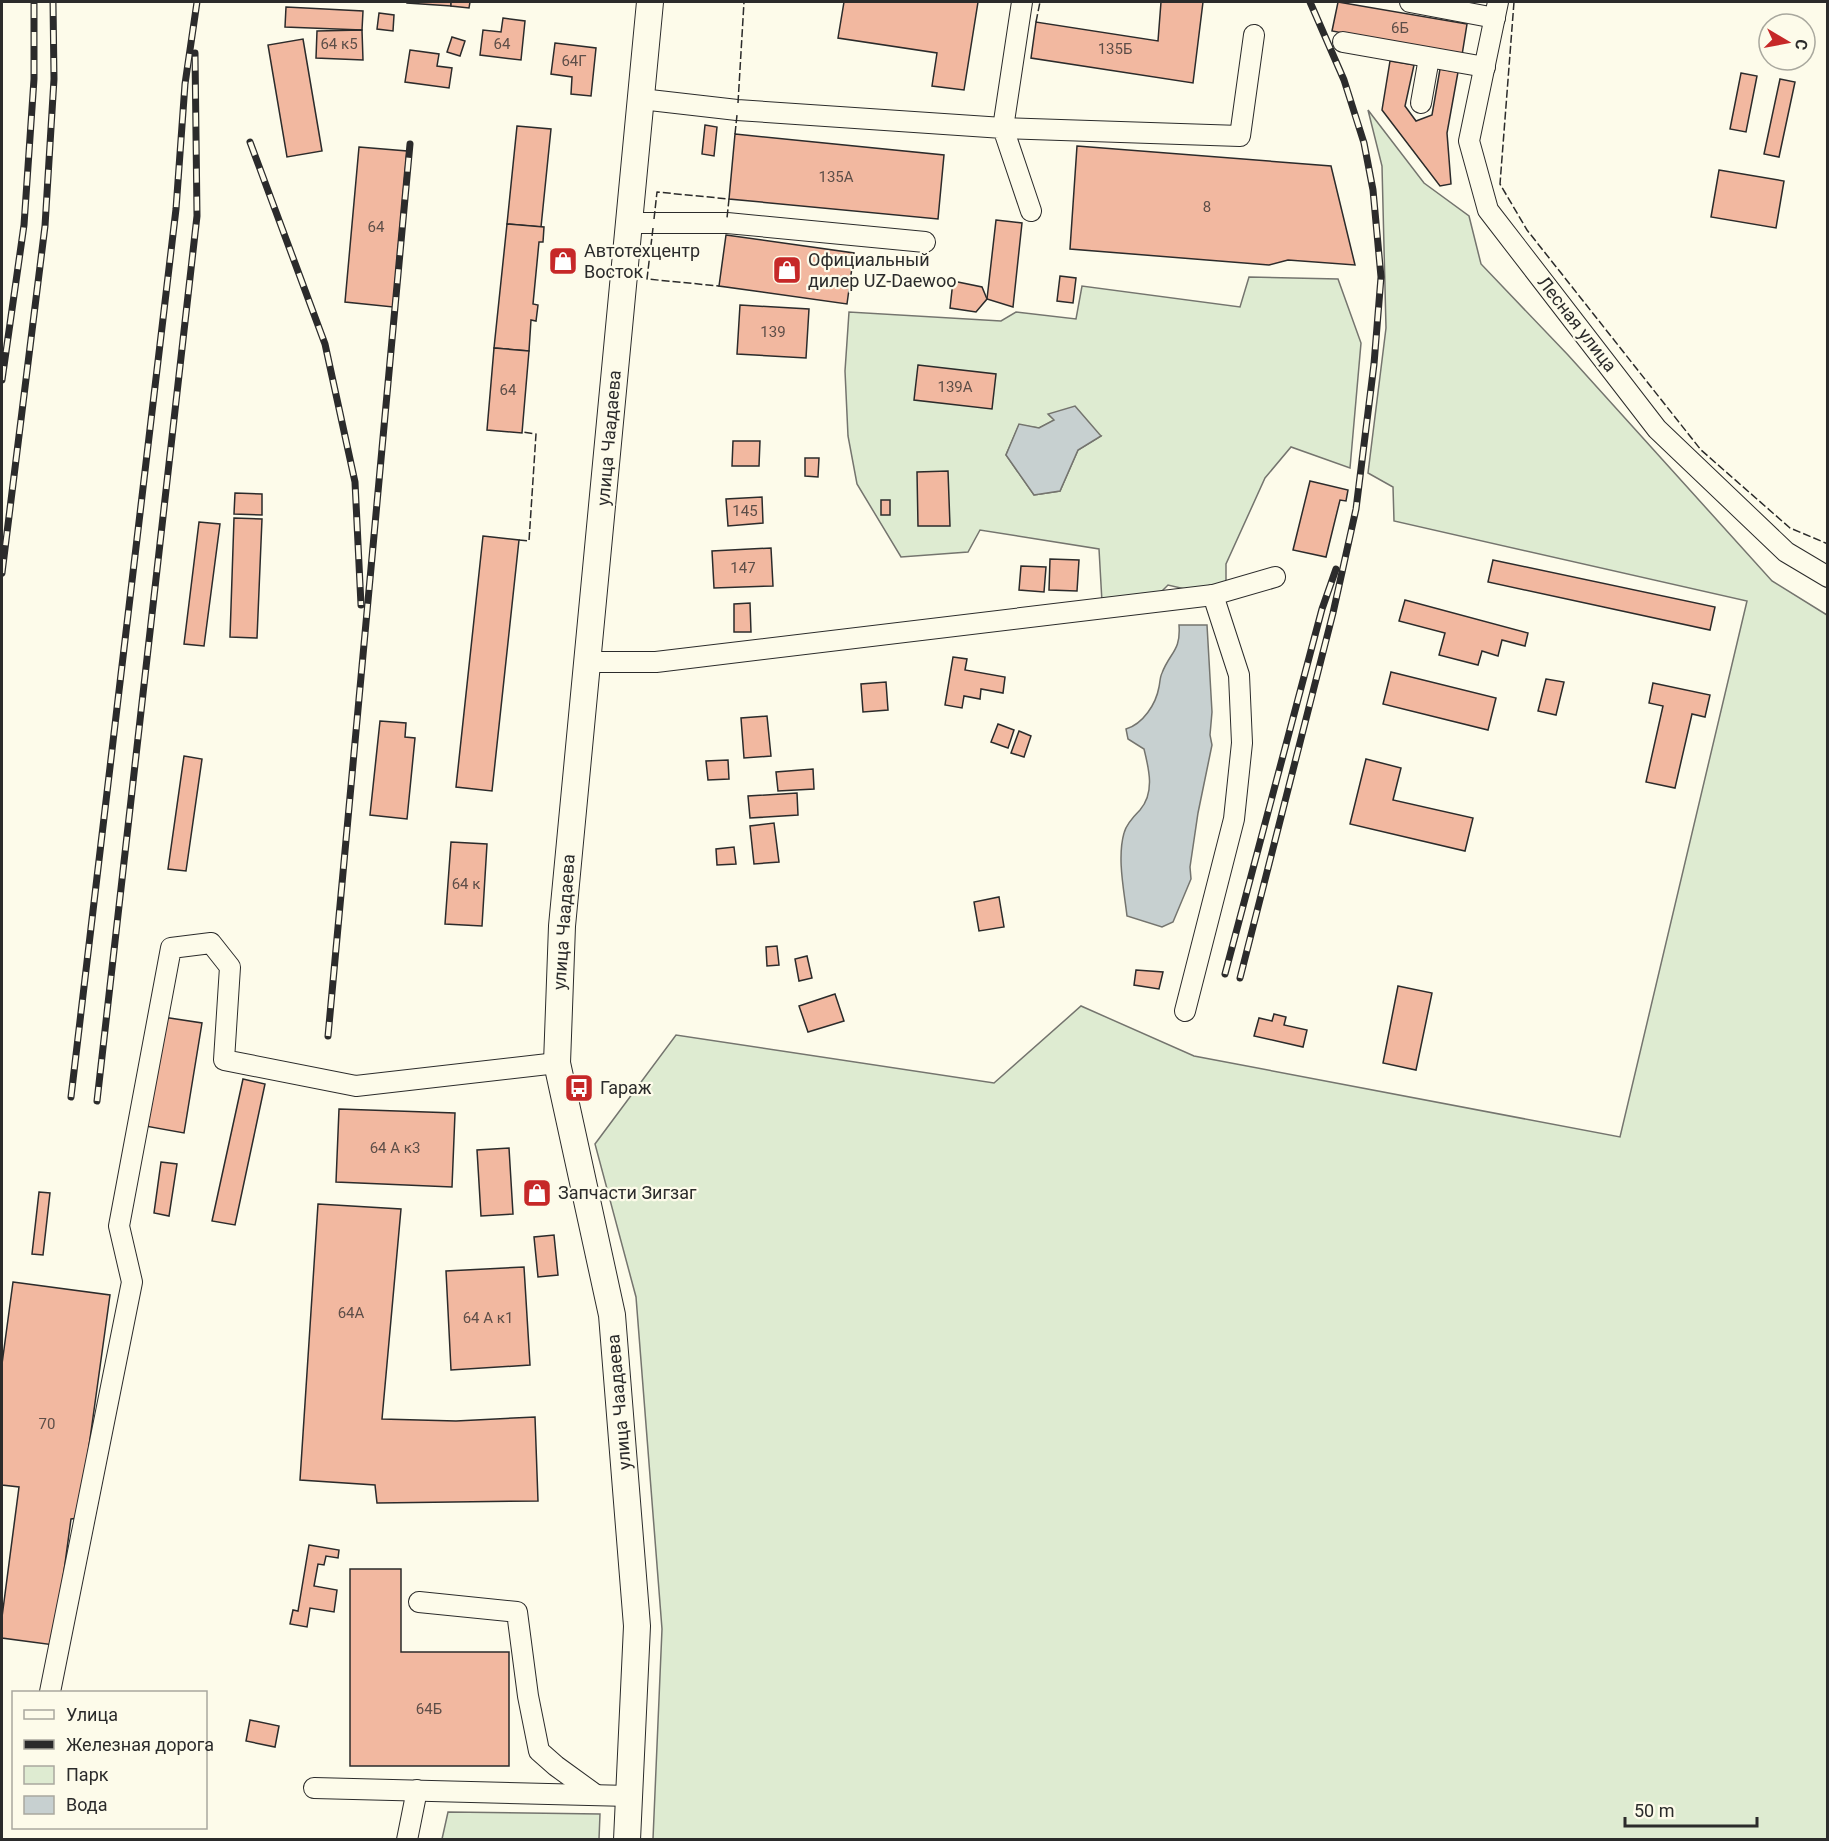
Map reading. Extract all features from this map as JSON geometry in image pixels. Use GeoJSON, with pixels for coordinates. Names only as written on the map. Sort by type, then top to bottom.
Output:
{"type":"FeatureCollection","features":[{"type":"Feature","properties":{"kind":"main road","name":"улица Чаадаева"},"geometry":{"type":"LineString","coordinates":[[627,1839],[637,1626],[612,1315],[557,1063],[562,926],[650,2]]}},
{"type":"Feature","properties":{"kind":"street"},"geometry":{"type":"LineString","coordinates":[[1022,2],[1004,128],[1031,211]]}},
{"type":"Feature","properties":{"kind":"street"},"geometry":{"type":"LineString","coordinates":[[1410,2],[1497,10]]}},
{"type":"Feature","properties":{"kind":"street","name":"Лесная улица"},"geometry":{"type":"LineString","coordinates":[[1497,10],[1469,141],[1488,210],[1657,429],[1786,552],[1827,577]]}},
{"type":"Feature","properties":{"kind":"street"},"geometry":{"type":"LineString","coordinates":[[642,99],[737,110],[1004,128],[1240,136],[1254,35]]}},
{"type":"Feature","properties":{"kind":"street"},"geometry":{"type":"LineString","coordinates":[[1343,42],[1485,68]]}},
{"type":"Feature","properties":{"kind":"street"},"geometry":{"type":"LineString","coordinates":[[1420,103],[1429,58]]}},
{"type":"Feature","properties":{"kind":"street"},"geometry":{"type":"LineString","coordinates":[[630,223],[727,223],[926,242]]}},
{"type":"Feature","properties":{"kind":"street"},"geometry":{"type":"LineString","coordinates":[[588,662],[656,662],[1213,596],[1275,577]]}},
{"type":"Feature","properties":{"kind":"street"},"geometry":{"type":"LineString","coordinates":[[1185,1011],[1234,819],[1242,743],[1239,675],[1213,596]]}},
{"type":"Feature","properties":{"kind":"street"},"geometry":{"type":"LineString","coordinates":[[50,1691],[132,1281],[119,1226],[171,948],[211,943],[230,967],[224,1060],[356,1086],[557,1063]]}},
{"type":"Feature","properties":{"kind":"street"},"geometry":{"type":"LineString","coordinates":[[419,1602],[517,1612],[528,1696],[539,1751],[596,1795]]}},
{"type":"Feature","properties":{"kind":"street"},"geometry":{"type":"LineString","coordinates":[[314,1788],[629,1796]]}},
{"type":"Feature","properties":{"kind":"street"},"geometry":{"type":"LineString","coordinates":[[407,1839],[417,1790]]}},
{"type":"Feature","properties":{"kind":"green space"},"geometry":{"type":"Polygon","coordinates":[[[1368,110],[1424,183],[1469,216],[1481,264],[1568,355],[1772,581],[1827,615],[1827,1839],[653,1839],[662,1629],[636,1297],[595,1144],[676,1035],[994,1083],[1081,1006],[1194,1056],[1620,1137],[1747,601],[1394,521],[1393,487],[1368,473],[1386,328],[1382,166],[1368,110]]]}},
{"type":"Feature","properties":{"kind":"green space"},"geometry":{"type":"Polygon","coordinates":[[[1249,277],[1338,279],[1361,343],[1350,468],[1291,447],[1265,478],[1226,564],[1226,586],[1198,592],[1168,585],[1156,597],[1102,602],[1099,549],[980,530],[968,552],[901,557],[857,484],[848,436],[845,371],[849,312],[1001,321],[1016,312],[1076,319],[1082,286],[1240,307],[1249,277]],[[1049,415],[1055,420],[1039,428],[1019,425],[1006,455],[1034,495],[1060,491],[1078,450],[1101,436],[1049,415]]]}},
{"type":"Feature","properties":{"kind":"green space"},"geometry":{"type":"Polygon","coordinates":[[[448,1812],[600,1814],[599,1839],[442,1839],[448,1812]]]}},
{"type":"Feature","properties":{"kind":"water"},"geometry":{"type":"Polygon","coordinates":[[[1075,406],[1101,436],[1078,450],[1060,491],[1034,495],[1006,455],[1019,424],[1039,428],[1054,420],[1048,414],[1075,406]]]}},
{"type":"Feature","properties":{"kind":"water"},"geometry":{"type":"Polygon","coordinates":[[[1179,625],[1207,625],[1212,745],[1198,813],[1190,867],[1191,879],[1173,922],[1162,927],[1127,916],[1122,874],[1122,843],[1126,827],[1145,803],[1150,781],[1144,749],[1128,739],[1126,729],[1138,723],[1152,706],[1161,675],[1177,646],[1179,625]]]}},
{"type":"Feature","properties":{"kind":"building"},"geometry":{"type":"Polygon","coordinates":[[[451,2],[451,6],[407,3],[451,2]]]}},
{"type":"Feature","properties":{"kind":"building"},"geometry":{"type":"Polygon","coordinates":[[[451,2],[470,2],[469,8],[451,6],[451,2]]]}},
{"type":"Feature","properties":{"kind":"building"},"geometry":{"type":"Polygon","coordinates":[[[844,2],[978,2],[964,90],[932,86],[937,53],[838,38],[844,2]]]}},
{"type":"Feature","properties":{"kind":"building"},"geometry":{"type":"Polygon","coordinates":[[[1161,2],[1203,2],[1193,83],[1031,58],[1036,22],[1158,41],[1161,2]]]}},
{"type":"Feature","properties":{"kind":"building"},"geometry":{"type":"Polygon","coordinates":[[[1338,2],[1467,24],[1462,55],[1332,31],[1338,2]]]}},
{"type":"Feature","properties":{"kind":"building"},"geometry":{"type":"Polygon","coordinates":[[[286,7],[363,11],[362,30],[285,27],[286,7]]]}},
{"type":"Feature","properties":{"kind":"building"},"geometry":{"type":"Polygon","coordinates":[[[379,13],[394,15],[393,31],[377,29],[379,13]]]}},
{"type":"Feature","properties":{"kind":"building"},"geometry":{"type":"Polygon","coordinates":[[[503,18],[525,21],[521,60],[480,55],[483,30],[501,32],[503,18]]]}},
{"type":"Feature","properties":{"kind":"building"},"geometry":{"type":"Polygon","coordinates":[[[362,30],[363,60],[316,58],[317,31],[362,30]]]}},
{"type":"Feature","properties":{"kind":"building"},"geometry":{"type":"Polygon","coordinates":[[[452,37],[465,41],[460,56],[447,52],[452,37]]]}},
{"type":"Feature","properties":{"kind":"building"},"geometry":{"type":"Polygon","coordinates":[[[303,39],[322,151],[287,157],[268,45],[303,39]]]}},
{"type":"Feature","properties":{"kind":"building"},"geometry":{"type":"Polygon","coordinates":[[[555,43],[596,48],[591,96],[571,94],[572,77],[551,74],[555,43]]]}},
{"type":"Feature","properties":{"kind":"building"},"geometry":{"type":"Polygon","coordinates":[[[410,50],[439,54],[437,66],[452,68],[449,88],[405,82],[410,50]]]}},
{"type":"Feature","properties":{"kind":"building"},"geometry":{"type":"Polygon","coordinates":[[[1390,61],[1414,65],[1405,106],[1416,121],[1432,115],[1440,69],[1458,72],[1447,133],[1451,184],[1440,186],[1382,110],[1390,61]]]}},
{"type":"Feature","properties":{"kind":"building"},"geometry":{"type":"Polygon","coordinates":[[[1741,73],[1757,76],[1746,132],[1730,129],[1741,73]]]}},
{"type":"Feature","properties":{"kind":"building"},"geometry":{"type":"Polygon","coordinates":[[[1780,79],[1795,82],[1779,157],[1764,154],[1780,79]]]}},
{"type":"Feature","properties":{"kind":"building"},"geometry":{"type":"Polygon","coordinates":[[[705,125],[717,127],[714,156],[702,154],[705,125]]]}},
{"type":"Feature","properties":{"kind":"building"},"geometry":{"type":"Polygon","coordinates":[[[517,126],[551,129],[541,227],[507,224],[517,126]]]}},
{"type":"Feature","properties":{"kind":"building"},"geometry":{"type":"Polygon","coordinates":[[[735,134],[944,155],[938,219],[729,199],[735,134]]]}},
{"type":"Feature","properties":{"kind":"building"},"geometry":{"type":"Polygon","coordinates":[[[1077,146],[1331,166],[1355,265],[1288,260],[1269,265],[1070,249],[1077,146]]]}},
{"type":"Feature","properties":{"kind":"building"},"geometry":{"type":"Polygon","coordinates":[[[359,147],[407,151],[393,307],[345,302],[359,147]]]}},
{"type":"Feature","properties":{"kind":"building"},"geometry":{"type":"Polygon","coordinates":[[[1719,170],[1784,181],[1776,228],[1711,217],[1719,170]]]}},
{"type":"Feature","properties":{"kind":"building"},"geometry":{"type":"Polygon","coordinates":[[[996,220],[1022,223],[1013,307],[987,299],[996,220]]]}},
{"type":"Feature","properties":{"kind":"building"},"geometry":{"type":"Polygon","coordinates":[[[507,224],[544,227],[543,242],[539,242],[533,304],[538,305],[536,321],[531,320],[529,351],[494,348],[507,224]]]}},
{"type":"Feature","properties":{"kind":"building","name":"Официальный дилер UZ-Daewoo"},"geometry":{"type":"Polygon","coordinates":[[[726,235],[854,253],[847,304],[719,286],[726,235]]]}},
{"type":"Feature","properties":{"kind":"building"},"geometry":{"type":"Polygon","coordinates":[[[1060,276],[1076,278],[1073,303],[1057,301],[1060,276]]]}},
{"type":"Feature","properties":{"kind":"building"},"geometry":{"type":"Polygon","coordinates":[[[953,281],[982,287],[987,299],[976,312],[950,308],[953,281]]]}},
{"type":"Feature","properties":{"kind":"building"},"geometry":{"type":"Polygon","coordinates":[[[740,305],[809,309],[806,358],[737,354],[740,305]]]}},
{"type":"Feature","properties":{"kind":"building"},"geometry":{"type":"Polygon","coordinates":[[[494,348],[529,351],[522,433],[487,430],[494,348]]]}},
{"type":"Feature","properties":{"kind":"building"},"geometry":{"type":"Polygon","coordinates":[[[918,365],[996,374],[992,409],[914,400],[918,365]]]}},
{"type":"Feature","properties":{"kind":"building"},"geometry":{"type":"Polygon","coordinates":[[[733,441],[760,441],[759,466],[732,466],[733,441]]]}},
{"type":"Feature","properties":{"kind":"building"},"geometry":{"type":"Polygon","coordinates":[[[805,458],[819,458],[818,477],[805,476],[805,458]]]}},
{"type":"Feature","properties":{"kind":"building"},"geometry":{"type":"Polygon","coordinates":[[[948,471],[950,526],[918,526],[917,472],[948,471]]]}},
{"type":"Feature","properties":{"kind":"building"},"geometry":{"type":"Polygon","coordinates":[[[1310,481],[1348,490],[1346,501],[1340,500],[1326,557],[1293,550],[1310,481]]]}},
{"type":"Feature","properties":{"kind":"building"},"geometry":{"type":"Polygon","coordinates":[[[235,493],[262,494],[262,515],[234,514],[235,493]]]}},
{"type":"Feature","properties":{"kind":"building"},"geometry":{"type":"Polygon","coordinates":[[[762,497],[763,523],[728,526],[726,499],[762,497]]]}},
{"type":"Feature","properties":{"kind":"building"},"geometry":{"type":"Polygon","coordinates":[[[881,500],[890,500],[890,515],[881,515],[881,500]]]}},
{"type":"Feature","properties":{"kind":"building"},"geometry":{"type":"Polygon","coordinates":[[[234,518],[262,519],[257,638],[230,637],[234,518]]]}},
{"type":"Feature","properties":{"kind":"building"},"geometry":{"type":"Polygon","coordinates":[[[199,522],[220,524],[204,646],[184,644],[199,522]]]}},
{"type":"Feature","properties":{"kind":"building"},"geometry":{"type":"Polygon","coordinates":[[[483,536],[519,540],[492,791],[456,787],[483,536]]]}},
{"type":"Feature","properties":{"kind":"building"},"geometry":{"type":"Polygon","coordinates":[[[771,548],[773,586],[714,588],[712,551],[771,548]]]}},
{"type":"Feature","properties":{"kind":"building"},"geometry":{"type":"Polygon","coordinates":[[[1050,559],[1079,560],[1077,591],[1049,590],[1050,559]]]}},
{"type":"Feature","properties":{"kind":"building"},"geometry":{"type":"Polygon","coordinates":[[[1493,560],[1715,607],[1710,630],[1488,582],[1493,560]]]}},
{"type":"Feature","properties":{"kind":"building"},"geometry":{"type":"Polygon","coordinates":[[[1021,566],[1046,567],[1044,592],[1019,590],[1021,566]]]}},
{"type":"Feature","properties":{"kind":"building"},"geometry":{"type":"Polygon","coordinates":[[[1405,600],[1528,633],[1525,646],[1502,640],[1498,656],[1482,651],[1478,665],[1439,655],[1445,633],[1399,621],[1405,600]]]}},
{"type":"Feature","properties":{"kind":"building"},"geometry":{"type":"Polygon","coordinates":[[[750,603],[751,632],[734,632],[734,604],[750,603]]]}},
{"type":"Feature","properties":{"kind":"building"},"geometry":{"type":"Polygon","coordinates":[[[953,657],[967,659],[965,670],[1005,677],[1003,693],[981,689],[980,699],[964,696],[962,708],[945,705],[953,657]]]}},
{"type":"Feature","properties":{"kind":"building"},"geometry":{"type":"Polygon","coordinates":[[[1391,672],[1496,698],[1488,730],[1383,704],[1391,672]]]}},
{"type":"Feature","properties":{"kind":"building"},"geometry":{"type":"Polygon","coordinates":[[[1546,679],[1564,682],[1556,715],[1538,711],[1546,679]]]}},
{"type":"Feature","properties":{"kind":"building"},"geometry":{"type":"Polygon","coordinates":[[[886,682],[888,710],[863,712],[861,684],[886,682]]]}},
{"type":"Feature","properties":{"kind":"building"},"geometry":{"type":"Polygon","coordinates":[[[1653,683],[1710,695],[1705,717],[1692,714],[1675,788],[1646,782],[1663,706],[1649,703],[1653,683]]]}},
{"type":"Feature","properties":{"kind":"building"},"geometry":{"type":"Polygon","coordinates":[[[767,716],[771,756],[744,758],[741,718],[767,716]]]}},
{"type":"Feature","properties":{"kind":"building"},"geometry":{"type":"Polygon","coordinates":[[[380,721],[406,723],[405,737],[415,738],[407,819],[370,815],[380,721]]]}},
{"type":"Feature","properties":{"kind":"building"},"geometry":{"type":"Polygon","coordinates":[[[998,724],[1014,730],[1008,748],[991,742],[998,724]]]}},
{"type":"Feature","properties":{"kind":"building"},"geometry":{"type":"Polygon","coordinates":[[[1019,731],[1031,736],[1024,757],[1011,753],[1019,731]]]}},
{"type":"Feature","properties":{"kind":"building"},"geometry":{"type":"Polygon","coordinates":[[[184,756],[202,759],[186,871],[168,869],[184,756]]]}},
{"type":"Feature","properties":{"kind":"building"},"geometry":{"type":"Polygon","coordinates":[[[1366,759],[1401,768],[1393,800],[1473,818],[1465,851],[1350,824],[1366,759]]]}},
{"type":"Feature","properties":{"kind":"building"},"geometry":{"type":"Polygon","coordinates":[[[728,760],[729,779],[708,780],[706,761],[728,760]]]}},
{"type":"Feature","properties":{"kind":"building"},"geometry":{"type":"Polygon","coordinates":[[[813,769],[814,789],[778,791],[776,772],[813,769]]]}},
{"type":"Feature","properties":{"kind":"building"},"geometry":{"type":"Polygon","coordinates":[[[797,793],[798,815],[750,818],[748,796],[797,793]]]}},
{"type":"Feature","properties":{"kind":"building"},"geometry":{"type":"Polygon","coordinates":[[[774,823],[779,862],[754,864],[750,826],[774,823]]]}},
{"type":"Feature","properties":{"kind":"building"},"geometry":{"type":"Polygon","coordinates":[[[451,842],[487,844],[482,926],[445,924],[451,842]]]}},
{"type":"Feature","properties":{"kind":"building"},"geometry":{"type":"Polygon","coordinates":[[[734,847],[736,864],[717,865],[716,849],[734,847]]]}},
{"type":"Feature","properties":{"kind":"building"},"geometry":{"type":"Polygon","coordinates":[[[999,897],[1004,927],[979,931],[974,902],[999,897]]]}},
{"type":"Feature","properties":{"kind":"building"},"geometry":{"type":"Polygon","coordinates":[[[777,946],[779,965],[767,966],[766,947],[777,946]]]}},
{"type":"Feature","properties":{"kind":"building"},"geometry":{"type":"Polygon","coordinates":[[[807,956],[812,978],[799,981],[795,959],[807,956]]]}},
{"type":"Feature","properties":{"kind":"building"},"geometry":{"type":"Polygon","coordinates":[[[1136,970],[1163,972],[1159,989],[1134,985],[1136,970]]]}},
{"type":"Feature","properties":{"kind":"building"},"geometry":{"type":"Polygon","coordinates":[[[1398,986],[1432,993],[1416,1070],[1383,1063],[1398,986]]]}},
{"type":"Feature","properties":{"kind":"building"},"geometry":{"type":"Polygon","coordinates":[[[835,994],[844,1021],[808,1032],[799,1006],[835,994]]]}},
{"type":"Feature","properties":{"kind":"building"},"geometry":{"type":"Polygon","coordinates":[[[1274,1014],[1286,1017],[1284,1025],[1307,1030],[1303,1047],[1254,1036],[1259,1018],[1272,1021],[1274,1014]]]}},
{"type":"Feature","properties":{"kind":"building"},"geometry":{"type":"Polygon","coordinates":[[[163,1017],[202,1023],[184,1133],[145,1126],[163,1017]]]}},
{"type":"Feature","properties":{"kind":"building"},"geometry":{"type":"Polygon","coordinates":[[[243,1079],[265,1084],[235,1225],[212,1221],[243,1079]]]}},
{"type":"Feature","properties":{"kind":"building"},"geometry":{"type":"Polygon","coordinates":[[[339,1109],[455,1113],[452,1187],[336,1182],[339,1109]]]}},
{"type":"Feature","properties":{"kind":"building"},"geometry":{"type":"Polygon","coordinates":[[[509,1148],[513,1214],[481,1216],[477,1150],[509,1148]]]}},
{"type":"Feature","properties":{"kind":"building"},"geometry":{"type":"Polygon","coordinates":[[[161,1162],[177,1164],[169,1216],[154,1213],[161,1162]]]}},
{"type":"Feature","properties":{"kind":"building"},"geometry":{"type":"Polygon","coordinates":[[[39,1192],[50,1193],[43,1255],[32,1254],[39,1192]]]}},
{"type":"Feature","properties":{"kind":"building"},"geometry":{"type":"Polygon","coordinates":[[[318,1204],[401,1209],[382,1419],[456,1421],[535,1417],[538,1501],[377,1503],[375,1485],[300,1480],[318,1204]]]}},
{"type":"Feature","properties":{"kind":"building"},"geometry":{"type":"Polygon","coordinates":[[[554,1235],[558,1275],[538,1277],[534,1237],[554,1235]]]}},
{"type":"Feature","properties":{"kind":"building"},"geometry":{"type":"Polygon","coordinates":[[[524,1267],[530,1365],[451,1370],[446,1271],[524,1267]]]}},
{"type":"Feature","properties":{"kind":"building"},"geometry":{"type":"Polygon","coordinates":[[[13,1282],[110,1295],[79,1518],[71,1519],[54,1645],[2,1638],[2,1617],[19,1487],[2,1485],[2,1364],[13,1282]]]}},
{"type":"Feature","properties":{"kind":"building"},"geometry":{"type":"Polygon","coordinates":[[[309,1545],[339,1550],[338,1558],[326,1556],[324,1565],[318,1564],[314,1586],[337,1590],[334,1612],[310,1608],[307,1627],[290,1624],[293,1610],[298,1611],[309,1545]]]}},
{"type":"Feature","properties":{"kind":"building"},"geometry":{"type":"Polygon","coordinates":[[[350,1569],[401,1569],[401,1652],[509,1652],[509,1766],[350,1766],[350,1569]]]}},
{"type":"Feature","properties":{"kind":"building"},"geometry":{"type":"Polygon","coordinates":[[[250,1720],[279,1726],[275,1747],[246,1741],[250,1720]]]}},
{"type":"Feature","properties":{"kind":"railway"},"geometry":{"type":"LineString","coordinates":[[2,380],[24,225],[34,79],[34,2]]}},
{"type":"Feature","properties":{"kind":"railway"},"geometry":{"type":"LineString","coordinates":[[2,573],[45,226],[54,79],[53,2]]}},
{"type":"Feature","properties":{"kind":"railway"},"geometry":{"type":"LineString","coordinates":[[71,1097],[176,209],[185,84],[197,2]]}},
{"type":"Feature","properties":{"kind":"railway"},"geometry":{"type":"LineString","coordinates":[[1240,978],[1333,613],[1356,509],[1374,364],[1381,277],[1373,190],[1364,143],[1344,80],[1310,2]]}},
{"type":"Feature","properties":{"kind":"railway"},"geometry":{"type":"LineString","coordinates":[[97,1101],[197,216],[195,53]]}},
{"type":"Feature","properties":{"kind":"railway"},"geometry":{"type":"LineString","coordinates":[[250,142],[325,344],[355,482],[361,605]]}},
{"type":"Feature","properties":{"kind":"railway"},"geometry":{"type":"LineString","coordinates":[[328,1036],[410,144]]}},
{"type":"Feature","properties":{"kind":"railway"},"geometry":{"type":"LineString","coordinates":[[1225,974],[1322,609],[1336,569]]}},
{"type":"Feature","properties":{"kind":"fence"},"geometry":{"type":"LineString","coordinates":[[738,103],[744,2]]}},
{"type":"Feature","properties":{"kind":"fence"},"geometry":{"type":"LineString","coordinates":[[1036,22],[1040,2]]}},
{"type":"Feature","properties":{"kind":"fence"},"geometry":{"type":"LineString","coordinates":[[1514,2],[1500,184],[1527,230],[1701,450],[1790,528],[1828,544]]}},
{"type":"Feature","properties":{"kind":"fence"},"geometry":{"type":"LineString","coordinates":[[735,134],[737,115]]}},
{"type":"Feature","properties":{"kind":"fence"},"geometry":{"type":"LineString","coordinates":[[654,219],[657,192],[729,199],[727,218]]}},
{"type":"Feature","properties":{"kind":"fence"},"geometry":{"type":"LineString","coordinates":[[653,228],[647,279],[719,286]]}},
{"type":"Feature","properties":{"kind":"fence"},"geometry":{"type":"LineString","coordinates":[[519,540],[529,541],[536,434],[523,432]]}},
{"type":"Feature","properties":{"kind":"place","name":"Автотехцентр Восток"},"geometry":{"type":"Point","coordinates":[563,261]}},
{"type":"Feature","properties":{"kind":"place","name":"Официальный дилер UZ-Daewoo"},"geometry":{"type":"Point","coordinates":[787,270]}},
{"type":"Feature","properties":{"kind":"place","name":"Гараж"},"geometry":{"type":"Point","coordinates":[579,1088]}},
{"type":"Feature","properties":{"kind":"place","name":"Запчасти Зигзаг"},"geometry":{"type":"Point","coordinates":[537,1193]}}]}
